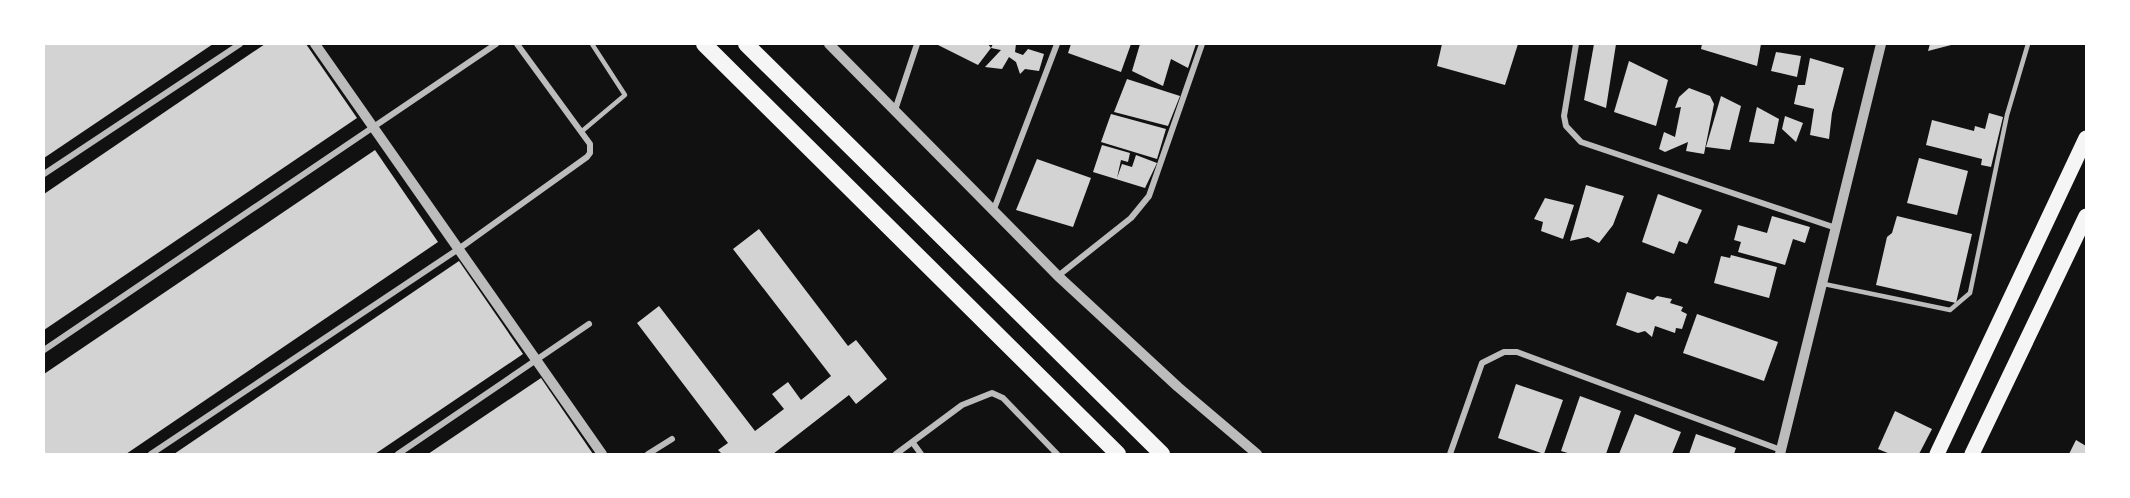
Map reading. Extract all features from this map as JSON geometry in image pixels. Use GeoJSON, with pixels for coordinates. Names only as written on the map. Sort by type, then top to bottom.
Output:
{"type":"FeatureCollection","features":[{"type":"Feature","properties":{"kind":"highway"},"geometry":{"type":"LineString","coordinates":[[704,44],[1116,453]]}},
{"type":"Feature","properties":{"kind":"highway"},"geometry":{"type":"LineString","coordinates":[[746,44],[1162,454]]}},
{"type":"Feature","properties":{"kind":"highway"},"geometry":{"type":"LineString","coordinates":[[1130,421],[1176,454]]}},
{"type":"Feature","properties":{"kind":"main road"},"geometry":{"type":"LineString","coordinates":[[1937,454],[2086,138]]}},
{"type":"Feature","properties":{"kind":"main road"},"geometry":{"type":"LineString","coordinates":[[1972,454],[2086,216]]}},
{"type":"Feature","properties":{"kind":"street"},"geometry":{"type":"LineString","coordinates":[[44,174],[240,44]]}},
{"type":"Feature","properties":{"kind":"street"},"geometry":{"type":"LineString","coordinates":[[315,44],[460,248],[602,454]]}},
{"type":"Feature","properties":{"kind":"street"},"geometry":{"type":"LineString","coordinates":[[44,350],[496,44]]}},
{"type":"Feature","properties":{"kind":"street"},"geometry":{"type":"LineString","coordinates":[[151,454],[460,248],[587,158],[590,153],[590,144],[517,44]]}},
{"type":"Feature","properties":{"kind":"street"},"geometry":{"type":"LineString","coordinates":[[829,44],[1058,276],[1178,387],[1257,454]]}},
{"type":"Feature","properties":{"kind":"street"},"geometry":{"type":"LineString","coordinates":[[895,110],[917,44]]}},
{"type":"Feature","properties":{"kind":"street"},"geometry":{"type":"LineString","coordinates":[[994,209],[1056,44]]}},
{"type":"Feature","properties":{"kind":"street"},"geometry":{"type":"LineString","coordinates":[[1058,276],[1131,218],[1149,196],[1202,44]]}},
{"type":"Feature","properties":{"kind":"street"},"geometry":{"type":"LineString","coordinates":[[1576,44],[1564,116],[1566,126],[1581,142],[1836,228]]}},
{"type":"Feature","properties":{"kind":"street"},"geometry":{"type":"LineString","coordinates":[[1450,454],[1482,363],[1504,352],[1517,352],[1780,452],[1881,44]]}},
{"type":"Feature","properties":{"kind":"street"},"geometry":{"type":"LineString","coordinates":[[398,454],[589,324]]}},
{"type":"Feature","properties":{"kind":"street"},"geometry":{"type":"LineString","coordinates":[[896,454],[962,405],[992,393],[1003,398],[1057,454]]}},
{"type":"Feature","properties":{"kind":"street"},"geometry":{"type":"LineString","coordinates":[[648,454],[672,439]]}},
{"type":"Feature","properties":{"kind":"street"},"geometry":{"type":"LineString","coordinates":[[913,442],[921,454]]}},
{"type":"Feature","properties":{"kind":"lane"},"geometry":{"type":"LineString","coordinates":[[581,132],[626,95],[592,44]]}},
{"type":"Feature","properties":{"kind":"lane"},"geometry":{"type":"LineString","coordinates":[[1822,284],[1950,310],[1970,292],[2007,115],[2028,44]]}},
{"type":"Feature","properties":{"kind":"building"},"geometry":{"type":"Polygon","coordinates":[[[44,44],[213,44],[44,158],[44,44]]]}},
{"type":"Feature","properties":{"kind":"building"},"geometry":{"type":"Polygon","coordinates":[[[265,44],[306,44],[357,118],[44,330],[44,194],[265,44]]]}},
{"type":"Feature","properties":{"kind":"building"},"geometry":{"type":"Polygon","coordinates":[[[936,44],[988,44],[991,48],[978,65],[936,44]]]}},
{"type":"Feature","properties":{"kind":"building"},"geometry":{"type":"Polygon","coordinates":[[[993,44],[1016,44],[1015,52],[1023,55],[1028,49],[1044,54],[1039,71],[1025,69],[1020,74],[1016,62],[1009,57],[1002,69],[985,67],[1001,50],[991,48],[993,44]]]}},
{"type":"Feature","properties":{"kind":"building"},"geometry":{"type":"Polygon","coordinates":[[[1071,44],[1131,44],[1121,72],[1068,53],[1071,44]]]}},
{"type":"Feature","properties":{"kind":"building"},"geometry":{"type":"Polygon","coordinates":[[[1140,44],[1196,44],[1188,68],[1171,59],[1163,86],[1132,71],[1140,44]]]}},
{"type":"Feature","properties":{"kind":"building"},"geometry":{"type":"Polygon","coordinates":[[[1442,44],[1518,44],[1505,85],[1437,66],[1442,44]]]}},
{"type":"Feature","properties":{"kind":"building"},"geometry":{"type":"Polygon","coordinates":[[[1594,44],[1616,44],[1606,108],[1584,100],[1594,44]]]}},
{"type":"Feature","properties":{"kind":"building"},"geometry":{"type":"Polygon","coordinates":[[[1702,44],[1761,44],[1757,66],[1701,49],[1702,44]]]}},
{"type":"Feature","properties":{"kind":"building"},"geometry":{"type":"Polygon","coordinates":[[[1930,44],[1955,44],[1928,51],[1930,44]]]}},
{"type":"Feature","properties":{"kind":"building"},"geometry":{"type":"Polygon","coordinates":[[[1776,52],[1801,56],[1797,77],[1771,71],[1776,52]]]}},
{"type":"Feature","properties":{"kind":"building"},"geometry":{"type":"Polygon","coordinates":[[[1810,58],[1844,68],[1832,113],[1829,139],[1810,135],[1814,109],[1794,104],[1798,85],[1805,85],[1810,58]]]}},
{"type":"Feature","properties":{"kind":"building"},"geometry":{"type":"Polygon","coordinates":[[[1629,61],[1668,80],[1656,126],[1614,112],[1629,61]]]}},
{"type":"Feature","properties":{"kind":"building"},"geometry":{"type":"Polygon","coordinates":[[[1127,79],[1180,96],[1168,126],[1114,112],[1127,79]]]}},
{"type":"Feature","properties":{"kind":"building"},"geometry":{"type":"Polygon","coordinates":[[[1689,88],[1710,96],[1714,104],[1704,154],[1686,151],[1688,142],[1665,152],[1659,149],[1664,132],[1675,137],[1681,107],[1675,108],[1679,97],[1689,88]]]}},
{"type":"Feature","properties":{"kind":"building"},"geometry":{"type":"Polygon","coordinates":[[[1721,96],[1741,106],[1730,150],[1706,147],[1721,96]]]}},
{"type":"Feature","properties":{"kind":"building"},"geometry":{"type":"Polygon","coordinates":[[[1757,107],[1779,119],[1774,144],[1749,142],[1757,107]]]}},
{"type":"Feature","properties":{"kind":"building"},"geometry":{"type":"Polygon","coordinates":[[[1989,113],[2003,117],[1991,167],[1981,165],[1982,159],[1926,145],[1932,120],[1974,131],[1975,126],[1985,129],[1989,113]]]}},
{"type":"Feature","properties":{"kind":"building"},"geometry":{"type":"Polygon","coordinates":[[[1111,114],[1166,129],[1157,159],[1101,142],[1111,114]]]}},
{"type":"Feature","properties":{"kind":"building"},"geometry":{"type":"Polygon","coordinates":[[[1785,116],[1803,123],[1796,142],[1782,129],[1785,116]]]}},
{"type":"Feature","properties":{"kind":"building"},"geometry":{"type":"Polygon","coordinates":[[[1102,145],[1130,153],[1128,162],[1121,160],[1117,178],[1122,164],[1132,167],[1136,155],[1157,163],[1145,188],[1093,172],[1102,145]]]}},
{"type":"Feature","properties":{"kind":"building"},"geometry":{"type":"Polygon","coordinates":[[[375,150],[438,242],[126,454],[44,454],[44,374],[375,150]]]}},
{"type":"Feature","properties":{"kind":"building"},"geometry":{"type":"Polygon","coordinates":[[[1919,158],[1968,171],[1957,215],[1907,203],[1919,158]]]}},
{"type":"Feature","properties":{"kind":"building"},"geometry":{"type":"Polygon","coordinates":[[[1037,159],[1091,178],[1073,227],[1016,210],[1037,159]]]}},
{"type":"Feature","properties":{"kind":"building"},"geometry":{"type":"Polygon","coordinates":[[[1586,185],[1624,196],[1613,225],[1599,243],[1588,237],[1570,241],[1586,185]]]}},
{"type":"Feature","properties":{"kind":"building"},"geometry":{"type":"Polygon","coordinates":[[[1658,194],[1702,210],[1687,244],[1679,241],[1674,254],[1642,242],[1658,194]]]}},
{"type":"Feature","properties":{"kind":"building"},"geometry":{"type":"Polygon","coordinates":[[[1545,198],[1574,205],[1563,239],[1541,231],[1543,222],[1534,219],[1545,198]]]}},
{"type":"Feature","properties":{"kind":"building"},"geometry":{"type":"Polygon","coordinates":[[[1772,216],[1810,227],[1805,243],[1793,239],[1785,265],[1738,252],[1741,242],[1734,240],[1738,225],[1767,233],[1772,216]]]}},
{"type":"Feature","properties":{"kind":"building"},"geometry":{"type":"Polygon","coordinates":[[[1897,216],[1972,234],[1956,303],[1876,285],[1887,237],[1892,233],[1897,216]]]}},
{"type":"Feature","properties":{"kind":"building"},"geometry":{"type":"Polygon","coordinates":[[[759,229],[848,346],[856,340],[887,379],[856,404],[849,395],[773,454],[722,454],[718,450],[728,443],[637,323],[659,306],[755,431],[784,409],[772,394],[788,382],[801,400],[831,376],[733,249],[759,229]]]}},
{"type":"Feature","properties":{"kind":"building"},"geometry":{"type":"Polygon","coordinates":[[[1731,255],[1777,267],[1769,298],[1714,283],[1721,256],[1730,258],[1731,255]]]}},
{"type":"Feature","properties":{"kind":"building"},"geometry":{"type":"Polygon","coordinates":[[[459,261],[523,354],[375,454],[174,454],[459,261]]]}},
{"type":"Feature","properties":{"kind":"building"},"geometry":{"type":"Polygon","coordinates":[[[1627,292],[1653,300],[1657,296],[1672,299],[1670,303],[1683,307],[1681,311],[1687,314],[1682,329],[1676,328],[1675,333],[1655,326],[1652,337],[1645,331],[1638,333],[1616,325],[1627,292]]]}},
{"type":"Feature","properties":{"kind":"building"},"geometry":{"type":"Polygon","coordinates":[[[1697,314],[1778,342],[1764,381],[1683,353],[1697,314]]]}},
{"type":"Feature","properties":{"kind":"building"},"geometry":{"type":"Polygon","coordinates":[[[541,378],[593,454],[428,454],[541,378]]]}},
{"type":"Feature","properties":{"kind":"building"},"geometry":{"type":"Polygon","coordinates":[[[1516,384],[1563,400],[1544,454],[1498,438],[1516,384]]]}},
{"type":"Feature","properties":{"kind":"building"},"geometry":{"type":"Polygon","coordinates":[[[1580,396],[1621,411],[1606,454],[1571,454],[1561,451],[1580,396]]]}},
{"type":"Feature","properties":{"kind":"building"},"geometry":{"type":"Polygon","coordinates":[[[1895,411],[1932,429],[1919,454],[1890,454],[1878,449],[1895,411]]]}},
{"type":"Feature","properties":{"kind":"building"},"geometry":{"type":"Polygon","coordinates":[[[1635,414],[1681,432],[1672,454],[1619,454],[1635,414]]]}},
{"type":"Feature","properties":{"kind":"building"},"geometry":{"type":"Polygon","coordinates":[[[1696,434],[1736,448],[1734,454],[1689,454],[1696,434]]]}},
{"type":"Feature","properties":{"kind":"building"},"geometry":{"type":"Polygon","coordinates":[[[2076,440],[2086,446],[2086,454],[2069,454],[2076,440]]]}}]}
